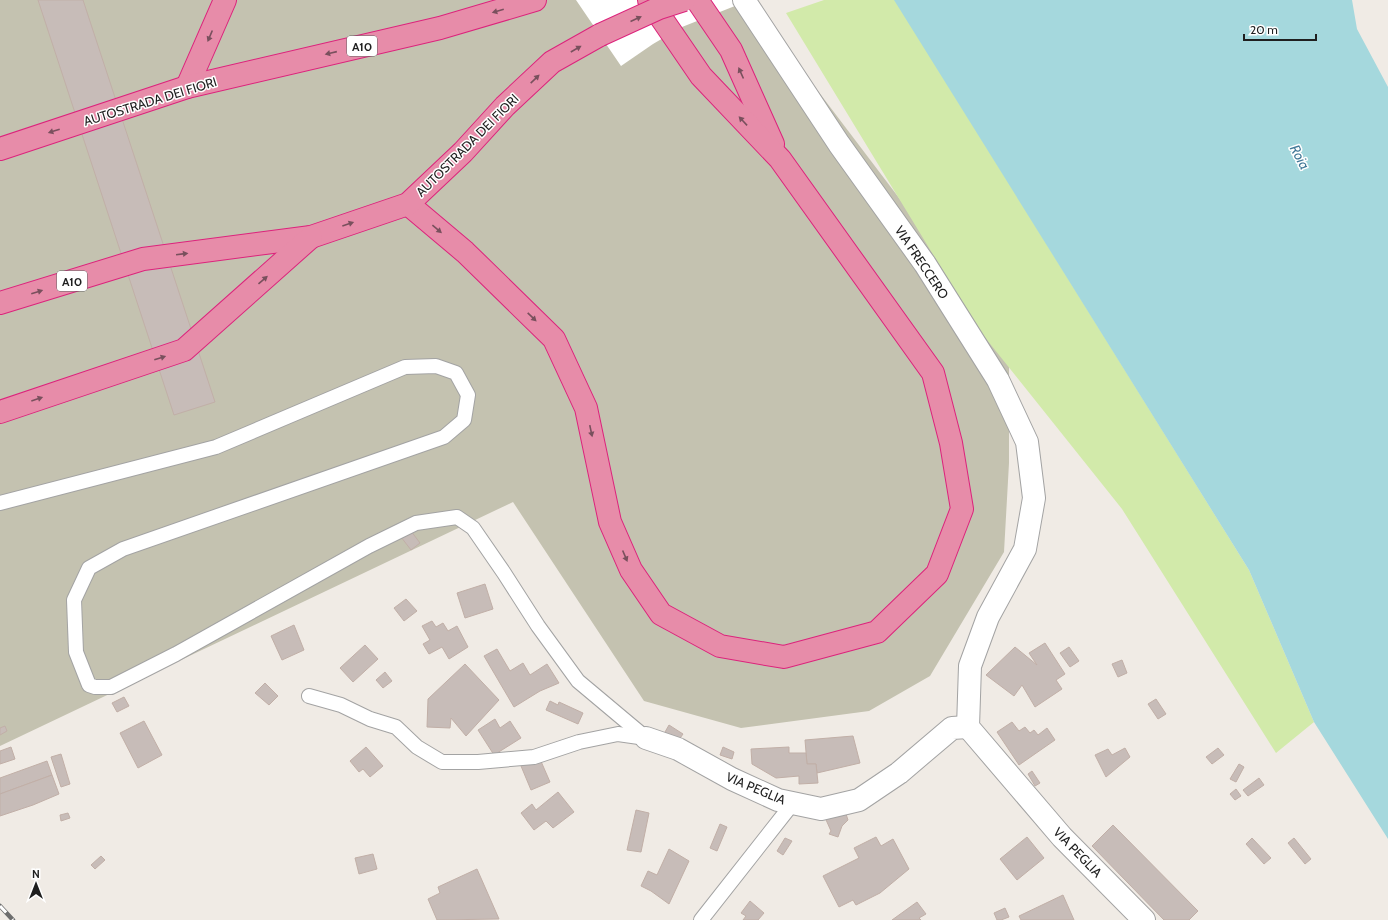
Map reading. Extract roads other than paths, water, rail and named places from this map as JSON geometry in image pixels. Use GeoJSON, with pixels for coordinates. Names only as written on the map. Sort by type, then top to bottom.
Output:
{"type":"FeatureCollection","features":[{"type":"Feature","properties":{"kind":"highway"},"geometry":{"type":"LineString","coordinates":[[187,87],[225,0]]}},
{"type":"Feature","properties":{"kind":"highway","name":"AUTOSTRADA DEI FIORI"},"geometry":{"type":"LineString","coordinates":[[0,149],[187,87],[440,28],[535,0]]}},
{"type":"Feature","properties":{"kind":"highway"},"geometry":{"type":"LineString","coordinates":[[408,204],[465,252],[554,339],[586,408],[610,522],[631,570],[661,614],[720,646],[784,657],[877,632],[938,574],[962,509],[951,443],[933,373],[780,159],[701,76],[649,0]]}},
{"type":"Feature","properties":{"kind":"highway","name":"AUTOSTRADA DEI FIORI"},"geometry":{"type":"LineString","coordinates":[[0,303],[143,259],[311,237],[408,204],[463,152],[505,106],[552,62],[600,35],[659,8],[684,0]]}},
{"type":"Feature","properties":{"kind":"highway"},"geometry":{"type":"LineString","coordinates":[[697,0],[731,50],[780,159]]}},
{"type":"Feature","properties":{"kind":"highway"},"geometry":{"type":"LineString","coordinates":[[0,412],[184,350],[311,237]]}},
{"type":"Feature","properties":{"kind":"street","name":"VIA FRECCERO"},"geometry":{"type":"LineString","coordinates":[[744,0],[839,144],[925,264],[998,380],[1027,442],[1034,498],[1025,549],[988,617],[970,666],[968,727]]}},
{"type":"Feature","properties":{"kind":"street","name":"VIA PEGLIA"},"geometry":{"type":"LineString","coordinates":[[646,738],[678,749],[732,779],[778,800],[821,809],[859,800],[899,773],[952,728],[968,727],[1062,837],[1144,920]]}},
{"type":"Feature","properties":{"kind":"lane"},"geometry":{"type":"LineString","coordinates":[[0,503],[216,447],[405,367],[436,366],[456,373],[468,395],[464,420],[444,437],[123,550],[89,568],[74,600],[76,652],[89,685],[95,687],[111,687],[176,654],[369,546],[416,522],[457,517],[473,528],[538,626],[578,681],[646,738]]}},
{"type":"Feature","properties":{"kind":"lane"},"geometry":{"type":"LineString","coordinates":[[309,696],[341,705],[370,719],[396,727],[418,747],[442,762],[478,762],[534,757],[579,742],[618,734],[646,738]]}},
{"type":"Feature","properties":{"kind":"lane"},"geometry":{"type":"LineString","coordinates":[[701,920],[793,803]]}},
{"type":"Feature","properties":{"kind":"water","name":"Roia"},"geometry":{"type":"Polygon","coordinates":[[[894,0],[1352,0],[1357,29],[1388,87],[1388,839],[1314,722],[1249,570],[894,0]]]}},
{"type":"Feature","properties":{"kind":"railway"},"geometry":{"type":"LineString","coordinates":[[0,906],[13,920]]}}]}
